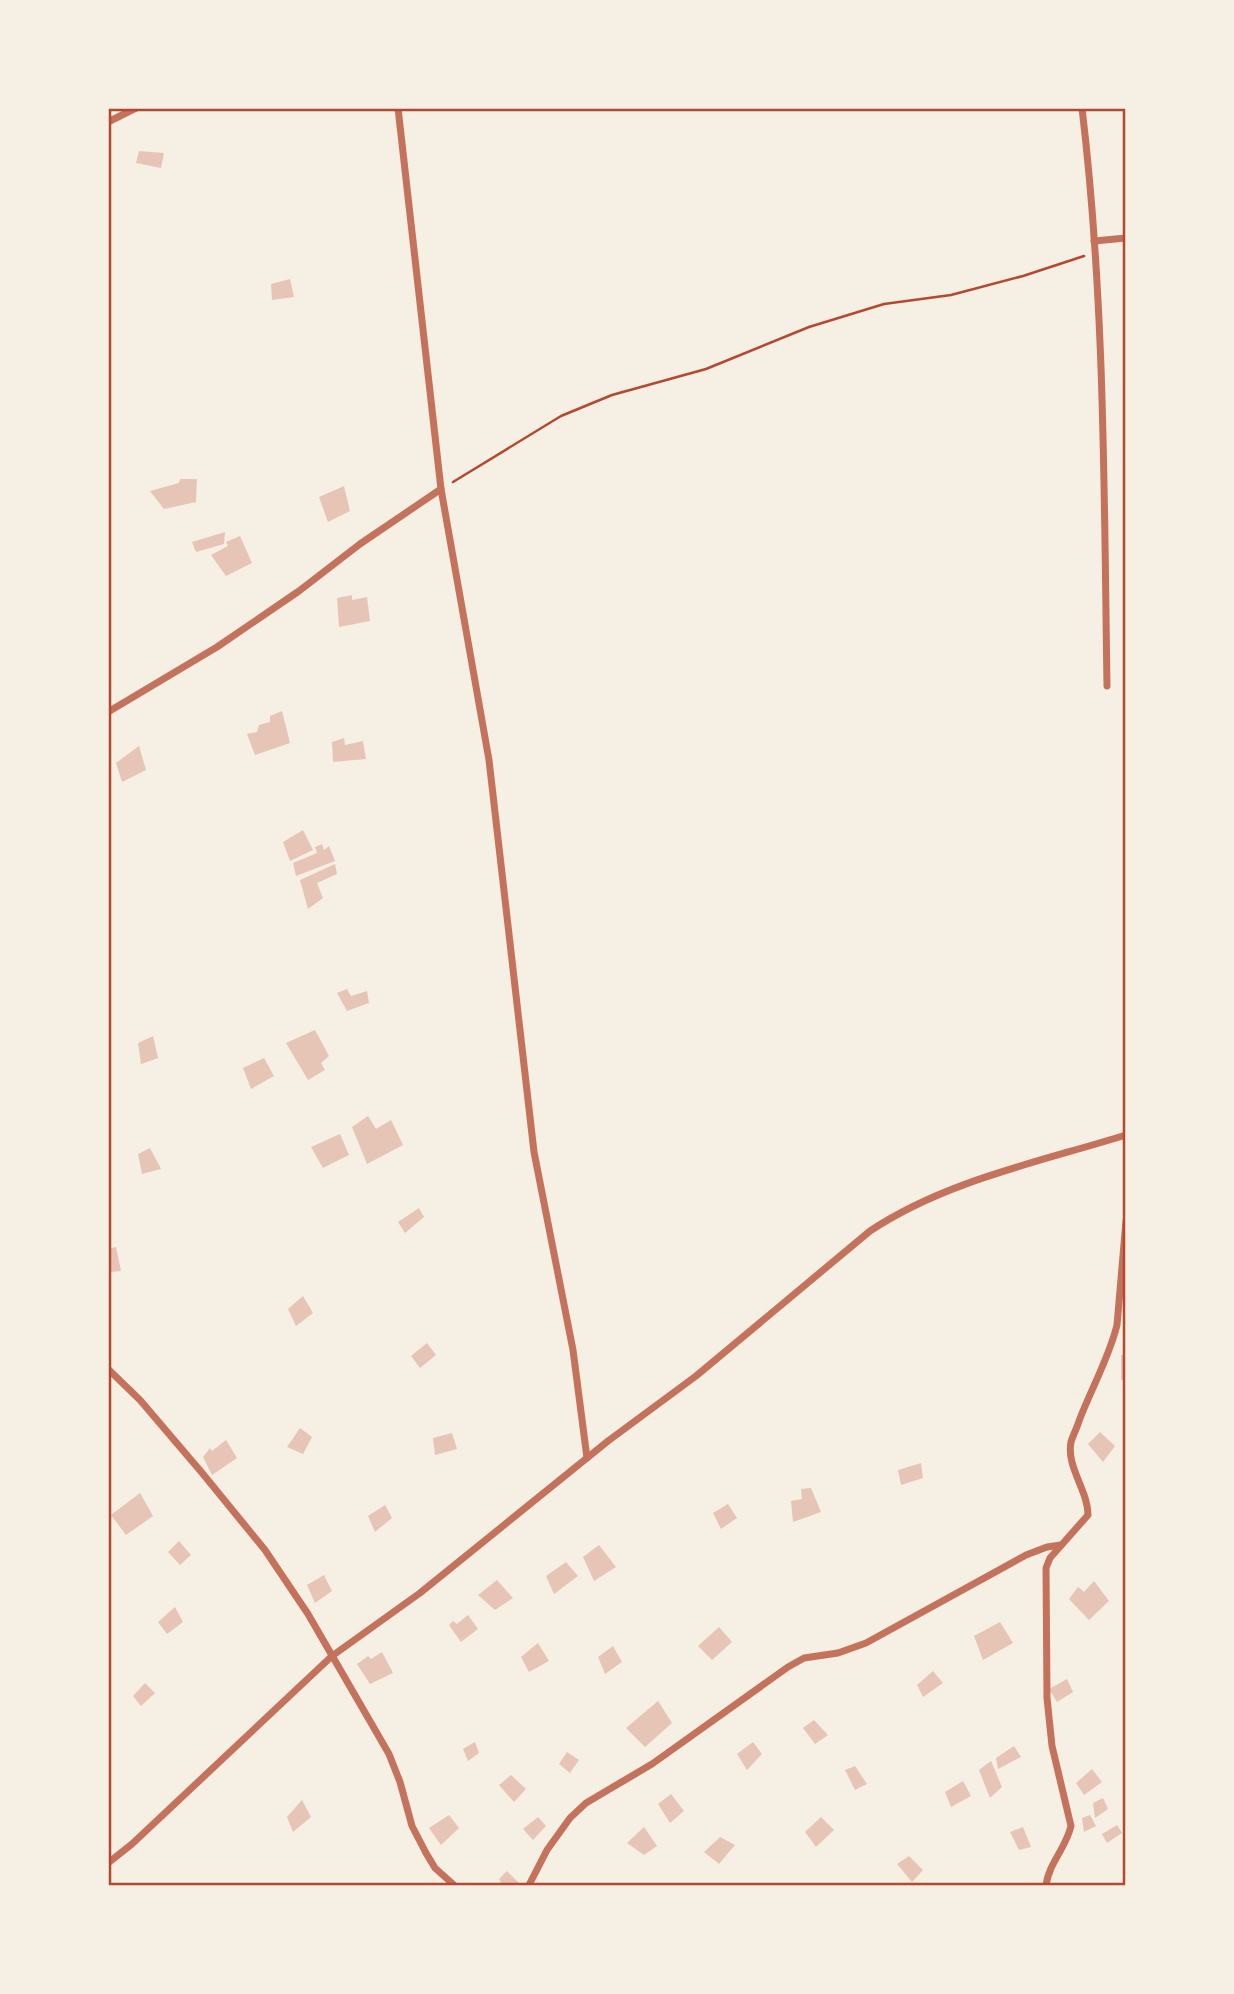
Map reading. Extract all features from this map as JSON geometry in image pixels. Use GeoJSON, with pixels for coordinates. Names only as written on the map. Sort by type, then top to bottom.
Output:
{"type":"FeatureCollection","features":[{"type":"Feature","properties":{"kind":"street"},"geometry":{"type":"LineString","coordinates":[[108,122],[136,108]]}},
{"type":"Feature","properties":{"kind":"street"},"geometry":{"type":"LineString","coordinates":[[398,108],[441,489],[489,760],[534,1152],[573,1350],[587,1458]]}},
{"type":"Feature","properties":{"kind":"street"},"geometry":{"type":"LineString","coordinates":[[1082,108],[1095,254],[1103,436],[1107,686]]}},
{"type":"Feature","properties":{"kind":"street"},"geometry":{"type":"LineString","coordinates":[[1094,241],[1125,238]]}},
{"type":"Feature","properties":{"kind":"street"},"geometry":{"type":"LineString","coordinates":[[108,712],[217,647],[441,489]]}},
{"type":"Feature","properties":{"kind":"street"},"geometry":{"type":"LineString","coordinates":[[108,1863],[332,1656],[420,1593],[587,1458],[696,1376],[870,1231],[898,1212],[945,1191],[1125,1135]]}},
{"type":"Feature","properties":{"kind":"street"},"geometry":{"type":"LineString","coordinates":[[1046,1885],[1050,1868],[1068,1839],[1071,1826],[1052,1746],[1047,1698],[1046,1568],[1088,1515],[1088,1502],[1071,1457],[1071,1443],[1086,1399],[1115,1333],[1125,1221]]}},
{"type":"Feature","properties":{"kind":"street"},"geometry":{"type":"LineString","coordinates":[[110,1372],[140,1400],[265,1550],[332,1656],[389,1754],[412,1826],[426,1853],[435,1868],[454,1885]]}},
{"type":"Feature","properties":{"kind":"street"},"geometry":{"type":"LineString","coordinates":[[528,1885],[547,1850],[570,1818],[586,1803],[652,1764],[788,1667],[804,1658],[838,1653],[866,1643],[1026,1555],[1062,1545]]}},
{"type":"Feature","properties":{"kind":"path"},"geometry":{"type":"LineString","coordinates":[[441,489],[561,416],[612,395],[706,369],[809,327],[884,304],[951,295],[1095,254]]}},
{"type":"Feature","properties":{"kind":"building"},"geometry":{"type":"Polygon","coordinates":[[[139,151],[164,153],[161,168],[136,163],[139,151]]]}},
{"type":"Feature","properties":{"kind":"building"},"geometry":{"type":"Polygon","coordinates":[[[290,279],[294,297],[272,300],[271,284],[290,279]]]}},
{"type":"Feature","properties":{"kind":"building"},"geometry":{"type":"Polygon","coordinates":[[[180,479],[197,479],[196,502],[164,509],[150,491],[179,483],[180,479]]]}},
{"type":"Feature","properties":{"kind":"building"},"geometry":{"type":"Polygon","coordinates":[[[344,486],[350,511],[328,522],[319,497],[344,486]]]}},
{"type":"Feature","properties":{"kind":"building"},"geometry":{"type":"Polygon","coordinates":[[[225,532],[224,544],[196,552],[192,542],[225,532]]]}},
{"type":"Feature","properties":{"kind":"building"},"geometry":{"type":"Polygon","coordinates":[[[240,536],[252,563],[226,576],[211,555],[228,546],[226,542],[240,536]]]}},
{"type":"Feature","properties":{"kind":"building"},"geometry":{"type":"Polygon","coordinates":[[[352,595],[352,600],[367,597],[370,621],[339,627],[337,598],[352,595]]]}},
{"type":"Feature","properties":{"kind":"building"},"geometry":{"type":"Polygon","coordinates":[[[282,711],[290,743],[255,755],[247,734],[257,732],[259,725],[270,722],[270,716],[282,711]]]}},
{"type":"Feature","properties":{"kind":"building"},"geometry":{"type":"Polygon","coordinates":[[[344,738],[345,745],[363,741],[366,759],[333,762],[332,742],[344,738]]]}},
{"type":"Feature","properties":{"kind":"building"},"geometry":{"type":"Polygon","coordinates":[[[139,746],[146,770],[122,782],[116,763],[139,746]]]}},
{"type":"Feature","properties":{"kind":"building"},"geometry":{"type":"Polygon","coordinates":[[[303,830],[313,850],[290,861],[283,842],[303,830]]]}},
{"type":"Feature","properties":{"kind":"building"},"geometry":{"type":"Polygon","coordinates":[[[322,844],[324,850],[329,846],[335,861],[296,876],[293,863],[317,853],[315,847],[322,844]]]}},
{"type":"Feature","properties":{"kind":"building"},"geometry":{"type":"Polygon","coordinates":[[[335,864],[337,874],[317,883],[323,898],[308,909],[300,880],[335,864]]]}},
{"type":"Feature","properties":{"kind":"building"},"geometry":{"type":"Polygon","coordinates":[[[347,989],[351,996],[367,991],[369,1003],[347,1011],[337,993],[347,989]]]}},
{"type":"Feature","properties":{"kind":"building"},"geometry":{"type":"Polygon","coordinates":[[[315,1030],[329,1056],[321,1063],[325,1070],[308,1080],[286,1043],[315,1030]]]}},
{"type":"Feature","properties":{"kind":"building"},"geometry":{"type":"Polygon","coordinates":[[[153,1036],[158,1058],[141,1064],[138,1043],[153,1036]]]}},
{"type":"Feature","properties":{"kind":"building"},"geometry":{"type":"Polygon","coordinates":[[[264,1058],[274,1076],[251,1089],[243,1068],[264,1058]]]}},
{"type":"Feature","properties":{"kind":"building"},"geometry":{"type":"Polygon","coordinates":[[[368,1116],[376,1129],[391,1120],[403,1145],[367,1164],[352,1127],[368,1116]]]}},
{"type":"Feature","properties":{"kind":"building"},"geometry":{"type":"Polygon","coordinates":[[[340,1134],[349,1155],[323,1168],[311,1147],[340,1134]]]}},
{"type":"Feature","properties":{"kind":"building"},"geometry":{"type":"Polygon","coordinates":[[[150,1148],[161,1169],[142,1174],[138,1154],[150,1148]]]}},
{"type":"Feature","properties":{"kind":"building"},"geometry":{"type":"Polygon","coordinates":[[[419,1208],[424,1217],[405,1233],[398,1222],[419,1208]]]}},
{"type":"Feature","properties":{"kind":"building"},"geometry":{"type":"Polygon","coordinates":[[[116,1247],[121,1271],[108,1272],[108,1249],[116,1247]]]}},
{"type":"Feature","properties":{"kind":"building"},"geometry":{"type":"Polygon","coordinates":[[[303,1296],[313,1313],[296,1326],[288,1309],[303,1296]]]}},
{"type":"Feature","properties":{"kind":"building"},"geometry":{"type":"Polygon","coordinates":[[[427,1343],[436,1355],[420,1368],[411,1356],[427,1343]]]}},
{"type":"Feature","properties":{"kind":"building"},"geometry":{"type":"Polygon","coordinates":[[[1121,1355],[1126,1355],[1126,1380],[1121,1380],[1121,1355]]]}},
{"type":"Feature","properties":{"kind":"building"},"geometry":{"type":"Polygon","coordinates":[[[300,1428],[312,1437],[303,1454],[287,1447],[300,1428]]]}},
{"type":"Feature","properties":{"kind":"building"},"geometry":{"type":"Polygon","coordinates":[[[1100,1432],[1115,1446],[1103,1462],[1088,1444],[1100,1432]]]}},
{"type":"Feature","properties":{"kind":"building"},"geometry":{"type":"Polygon","coordinates":[[[452,1433],[457,1449],[435,1455],[433,1438],[452,1433]]]}},
{"type":"Feature","properties":{"kind":"building"},"geometry":{"type":"Polygon","coordinates":[[[226,1440],[237,1458],[212,1475],[203,1457],[210,1448],[212,1451],[226,1440]]]}},
{"type":"Feature","properties":{"kind":"building"},"geometry":{"type":"Polygon","coordinates":[[[921,1463],[923,1478],[901,1485],[898,1470],[921,1463]]]}},
{"type":"Feature","properties":{"kind":"building"},"geometry":{"type":"Polygon","coordinates":[[[811,1488],[821,1512],[793,1522],[791,1501],[802,1499],[801,1489],[811,1488]]]}},
{"type":"Feature","properties":{"kind":"building"},"geometry":{"type":"Polygon","coordinates":[[[140,1493],[153,1516],[126,1535],[111,1515],[140,1493]]]}},
{"type":"Feature","properties":{"kind":"building"},"geometry":{"type":"Polygon","coordinates":[[[728,1504],[737,1518],[721,1529],[713,1513],[728,1504]]]}},
{"type":"Feature","properties":{"kind":"building"},"geometry":{"type":"Polygon","coordinates":[[[385,1505],[392,1518],[375,1532],[368,1516],[385,1505]]]}},
{"type":"Feature","properties":{"kind":"building"},"geometry":{"type":"Polygon","coordinates":[[[179,1541],[191,1555],[180,1565],[168,1552],[179,1541]]]}},
{"type":"Feature","properties":{"kind":"building"},"geometry":{"type":"Polygon","coordinates":[[[599,1545],[616,1567],[594,1581],[583,1557],[599,1545]]]}},
{"type":"Feature","properties":{"kind":"building"},"geometry":{"type":"Polygon","coordinates":[[[566,1562],[578,1576],[554,1594],[546,1576],[566,1562]]]}},
{"type":"Feature","properties":{"kind":"building"},"geometry":{"type":"Polygon","coordinates":[[[324,1575],[332,1591],[315,1603],[307,1585],[324,1575]]]}},
{"type":"Feature","properties":{"kind":"building"},"geometry":{"type":"Polygon","coordinates":[[[497,1580],[513,1598],[495,1610],[478,1595],[497,1580]]]}},
{"type":"Feature","properties":{"kind":"building"},"geometry":{"type":"Polygon","coordinates":[[[1094,1581],[1109,1601],[1089,1620],[1069,1599],[1078,1587],[1084,1592],[1094,1581]]]}},
{"type":"Feature","properties":{"kind":"building"},"geometry":{"type":"Polygon","coordinates":[[[175,1607],[183,1622],[167,1634],[158,1622],[175,1607]]]}},
{"type":"Feature","properties":{"kind":"building"},"geometry":{"type":"Polygon","coordinates":[[[468,1615],[478,1629],[461,1642],[449,1625],[453,1621],[457,1624],[468,1615]]]}},
{"type":"Feature","properties":{"kind":"building"},"geometry":{"type":"Polygon","coordinates":[[[1000,1622],[1013,1643],[983,1660],[974,1636],[1000,1622]]]}},
{"type":"Feature","properties":{"kind":"building"},"geometry":{"type":"Polygon","coordinates":[[[719,1627],[732,1642],[712,1660],[698,1646],[719,1627]]]}},
{"type":"Feature","properties":{"kind":"building"},"geometry":{"type":"Polygon","coordinates":[[[538,1643],[549,1661],[529,1672],[521,1657],[538,1643]]]}},
{"type":"Feature","properties":{"kind":"building"},"geometry":{"type":"Polygon","coordinates":[[[613,1646],[622,1662],[605,1674],[598,1657],[613,1646]]]}},
{"type":"Feature","properties":{"kind":"building"},"geometry":{"type":"Polygon","coordinates":[[[382,1652],[393,1673],[370,1684],[357,1664],[368,1656],[371,1659],[382,1652]]]}},
{"type":"Feature","properties":{"kind":"building"},"geometry":{"type":"Polygon","coordinates":[[[933,1671],[943,1683],[923,1697],[917,1685],[933,1671]]]}},
{"type":"Feature","properties":{"kind":"building"},"geometry":{"type":"Polygon","coordinates":[[[1067,1679],[1073,1692],[1057,1702],[1049,1689],[1067,1679]]]}},
{"type":"Feature","properties":{"kind":"building"},"geometry":{"type":"Polygon","coordinates":[[[145,1683],[155,1693],[141,1706],[133,1696],[145,1683]]]}},
{"type":"Feature","properties":{"kind":"building"},"geometry":{"type":"Polygon","coordinates":[[[658,1701],[672,1723],[645,1747],[626,1728],[658,1701]]]}},
{"type":"Feature","properties":{"kind":"building"},"geometry":{"type":"Polygon","coordinates":[[[814,1720],[828,1735],[815,1744],[803,1728],[814,1720]]]}},
{"type":"Feature","properties":{"kind":"building"},"geometry":{"type":"Polygon","coordinates":[[[475,1742],[479,1753],[468,1761],[463,1749],[475,1742]]]}},
{"type":"Feature","properties":{"kind":"building"},"geometry":{"type":"Polygon","coordinates":[[[753,1742],[762,1754],[747,1770],[737,1754],[753,1742]]]}},
{"type":"Feature","properties":{"kind":"building"},"geometry":{"type":"Polygon","coordinates":[[[1014,1746],[1021,1757],[998,1769],[996,1758],[1014,1746]]]}},
{"type":"Feature","properties":{"kind":"building"},"geometry":{"type":"Polygon","coordinates":[[[567,1752],[579,1760],[570,1773],[559,1764],[567,1752]]]}},
{"type":"Feature","properties":{"kind":"building"},"geometry":{"type":"Polygon","coordinates":[[[991,1761],[1002,1787],[990,1798],[979,1770],[991,1761]]]}},
{"type":"Feature","properties":{"kind":"building"},"geometry":{"type":"Polygon","coordinates":[[[855,1766],[867,1784],[855,1790],[845,1770],[855,1766]]]}},
{"type":"Feature","properties":{"kind":"building"},"geometry":{"type":"Polygon","coordinates":[[[1092,1769],[1102,1782],[1084,1795],[1076,1783],[1092,1769]]]}},
{"type":"Feature","properties":{"kind":"building"},"geometry":{"type":"Polygon","coordinates":[[[511,1775],[526,1789],[514,1802],[499,1785],[511,1775]]]}},
{"type":"Feature","properties":{"kind":"building"},"geometry":{"type":"Polygon","coordinates":[[[963,1781],[971,1796],[951,1807],[945,1792],[963,1781]]]}},
{"type":"Feature","properties":{"kind":"building"},"geometry":{"type":"Polygon","coordinates":[[[671,1794],[684,1811],[670,1823],[658,1804],[671,1794]]]}},
{"type":"Feature","properties":{"kind":"building"},"geometry":{"type":"Polygon","coordinates":[[[1103,1798],[1108,1809],[1095,1818],[1093,1803],[1103,1798]]]}},
{"type":"Feature","properties":{"kind":"building"},"geometry":{"type":"Polygon","coordinates":[[[302,1800],[311,1817],[293,1832],[287,1817],[302,1800]]]}},
{"type":"Feature","properties":{"kind":"building"},"geometry":{"type":"Polygon","coordinates":[[[449,1815],[459,1828],[441,1845],[429,1828],[449,1815]]]}},
{"type":"Feature","properties":{"kind":"building"},"geometry":{"type":"Polygon","coordinates":[[[1090,1815],[1096,1826],[1084,1832],[1082,1818],[1090,1815]]]}},
{"type":"Feature","properties":{"kind":"building"},"geometry":{"type":"Polygon","coordinates":[[[538,1817],[546,1826],[533,1840],[523,1829],[538,1817]]]}},
{"type":"Feature","properties":{"kind":"building"},"geometry":{"type":"Polygon","coordinates":[[[821,1817],[834,1830],[816,1847],[805,1832],[821,1817]]]}},
{"type":"Feature","properties":{"kind":"building"},"geometry":{"type":"Polygon","coordinates":[[[1117,1825],[1122,1833],[1107,1843],[1102,1834],[1117,1825]]]}},
{"type":"Feature","properties":{"kind":"building"},"geometry":{"type":"Polygon","coordinates":[[[644,1827],[657,1846],[644,1855],[627,1843],[644,1827]]]}},
{"type":"Feature","properties":{"kind":"building"},"geometry":{"type":"Polygon","coordinates":[[[1023,1827],[1031,1847],[1019,1850],[1010,1832],[1023,1827]]]}},
{"type":"Feature","properties":{"kind":"building"},"geometry":{"type":"Polygon","coordinates":[[[720,1837],[735,1845],[719,1864],[704,1852],[720,1837]]]}},
{"type":"Feature","properties":{"kind":"building"},"geometry":{"type":"Polygon","coordinates":[[[909,1856],[923,1870],[912,1882],[897,1864],[909,1856]]]}},
{"type":"Feature","properties":{"kind":"building"},"geometry":{"type":"Polygon","coordinates":[[[507,1871],[520,1884],[498,1885],[501,1882],[499,1879],[507,1871]]]}}]}
